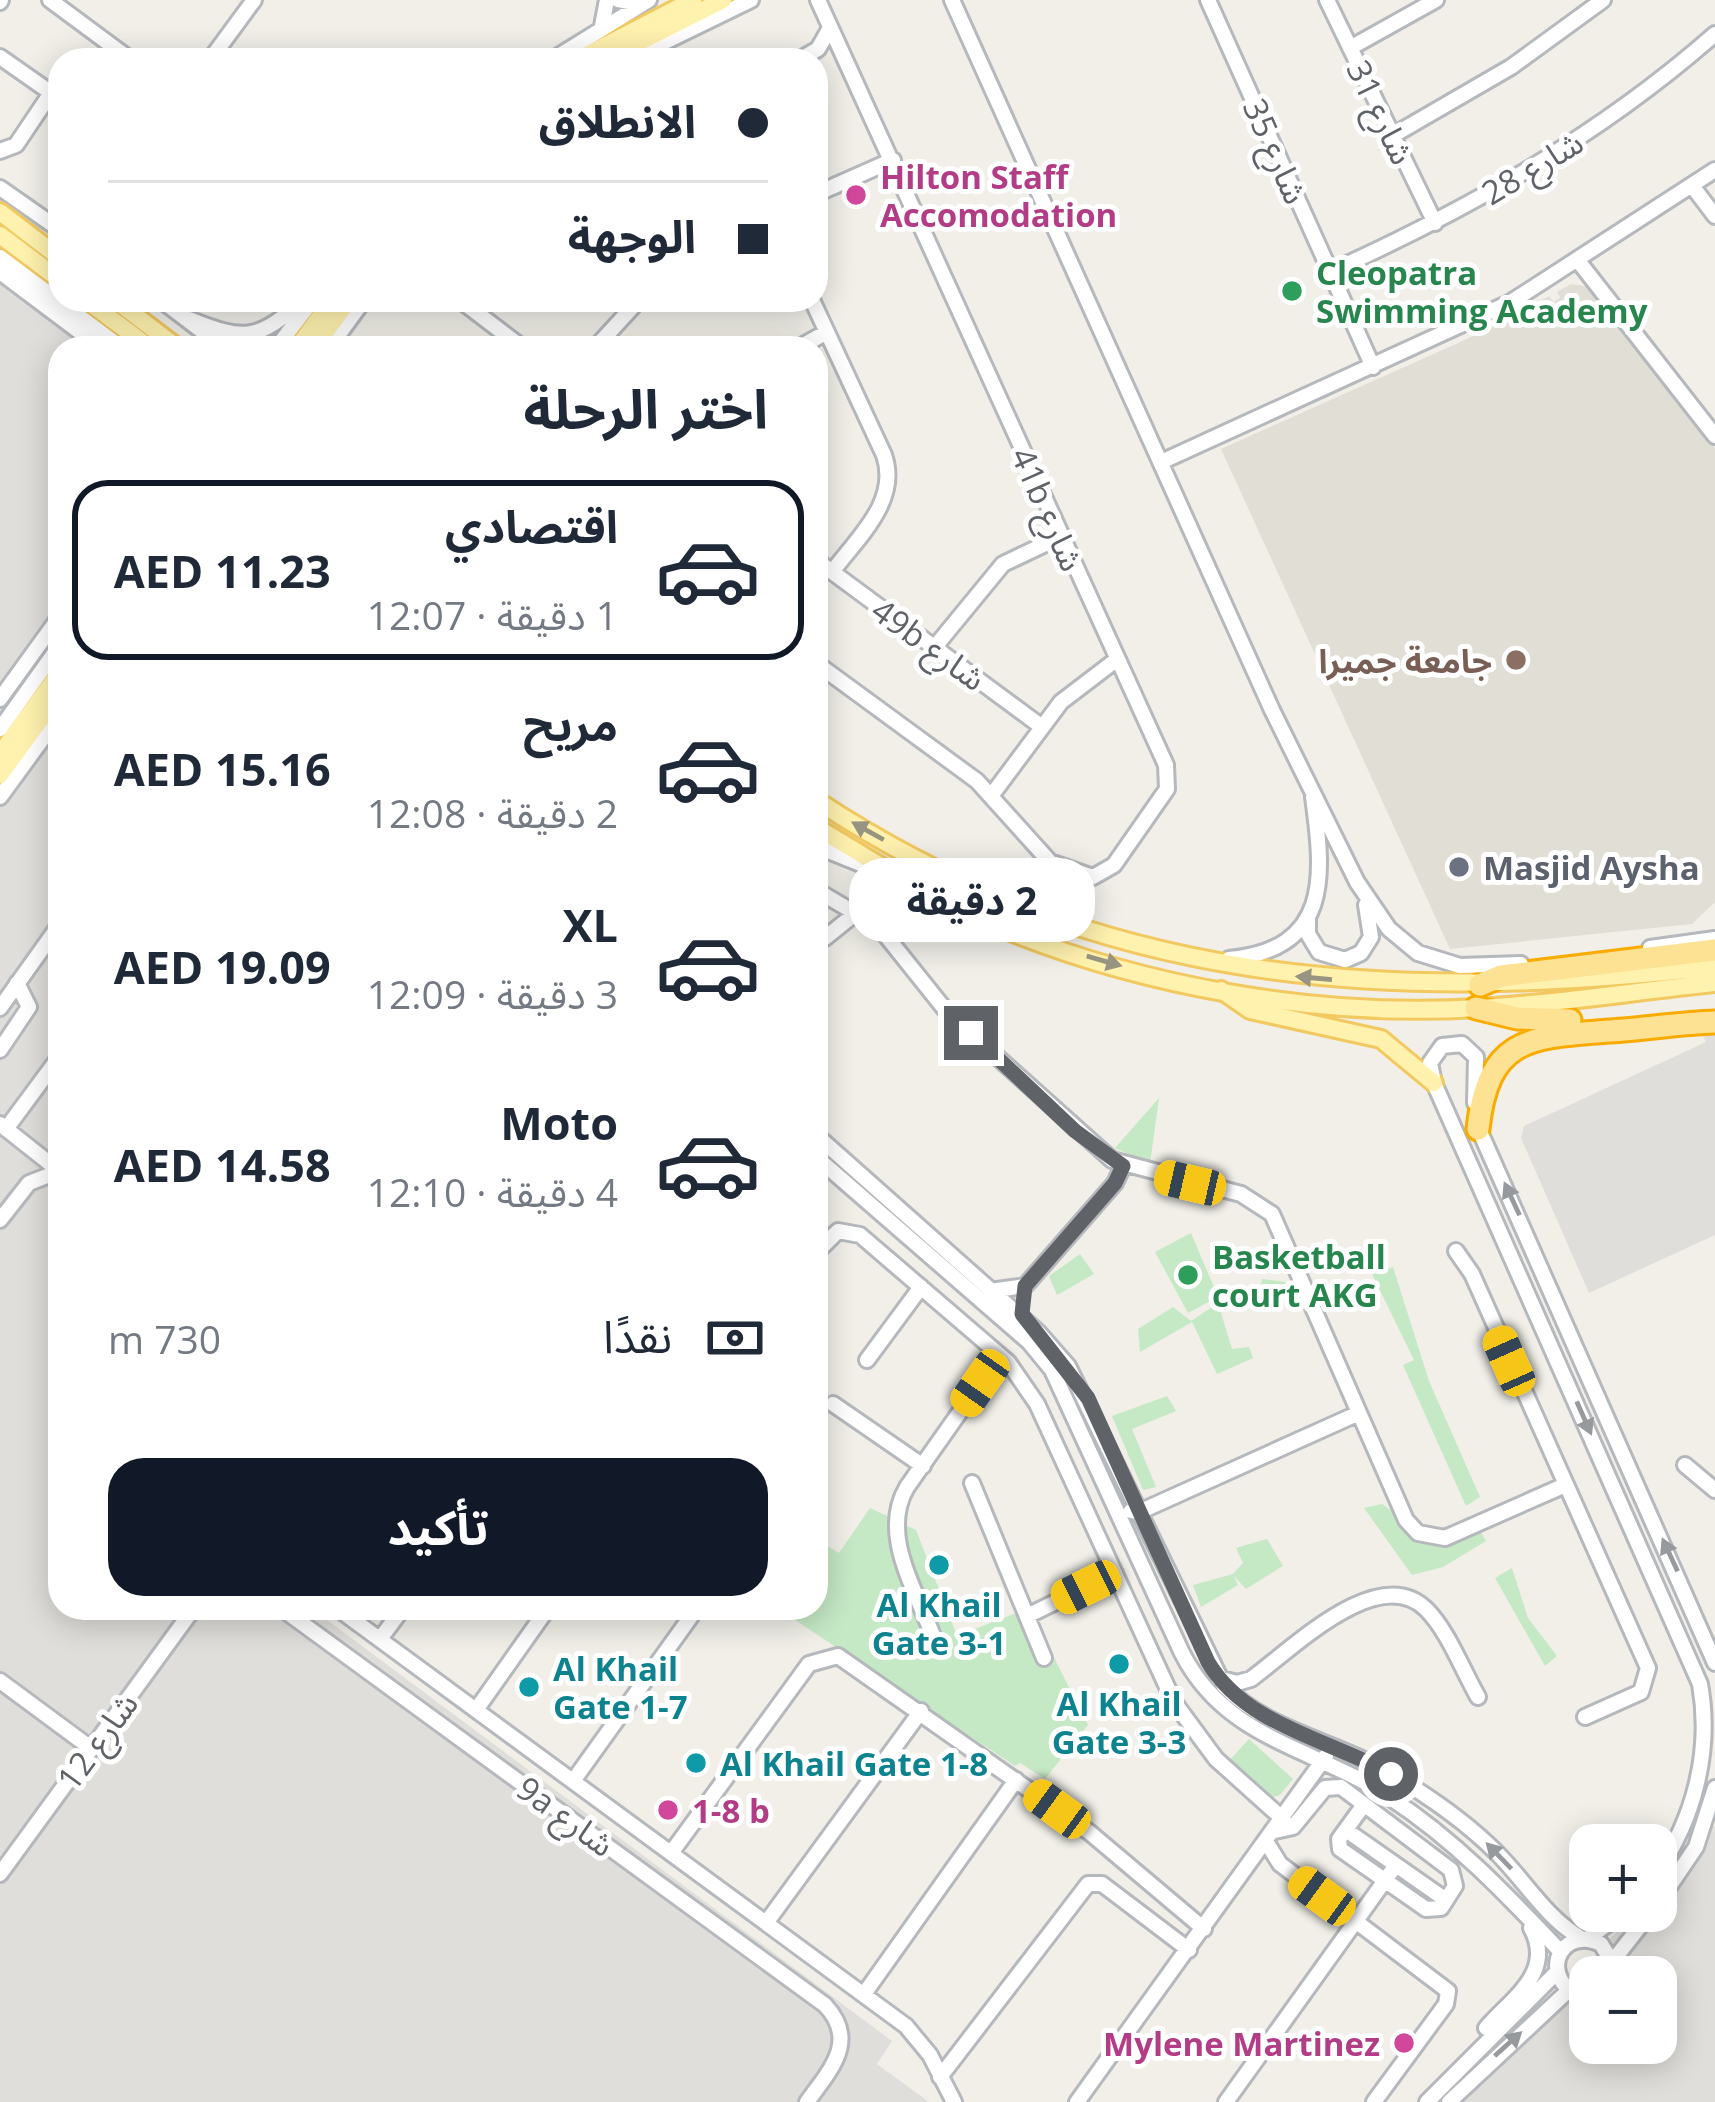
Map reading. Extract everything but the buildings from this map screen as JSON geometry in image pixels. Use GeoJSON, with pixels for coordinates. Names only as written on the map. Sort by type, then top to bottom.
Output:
{"type":"FeatureCollection","features":[{"type":"Feature","properties":{"kind":"highway"},"geometry":{"type":"LineString","coordinates":[[1480,985],[1501,976],[1715,950]]}},
{"type":"Feature","properties":{"kind":"highway"},"geometry":{"type":"LineString","coordinates":[[1476,1008],[1538,1021],[1715,1009]]}},
{"type":"Feature","properties":{"kind":"highway"},"geometry":{"type":"LineString","coordinates":[[1478,1129],[1488,1079],[1523,1042],[1557,1034],[1715,1022]]}},
{"type":"Feature","properties":{"kind":"main road"},"geometry":{"type":"LineString","coordinates":[[613,47],[651,6],[678,0]]}},
{"type":"Feature","properties":{"kind":"main road"},"geometry":{"type":"LineString","coordinates":[[651,6],[693,0]]}},
{"type":"Feature","properties":{"kind":"main road"},"geometry":{"type":"LineString","coordinates":[[613,47],[723,0]]}},
{"type":"Feature","properties":{"kind":"main road"},"geometry":{"type":"LineString","coordinates":[[0,212],[48,249]]}},
{"type":"Feature","properties":{"kind":"main road"},"geometry":{"type":"LineString","coordinates":[[0,235],[48,282]]}},
{"type":"Feature","properties":{"kind":"main road"},"geometry":{"type":"LineString","coordinates":[[102,312],[134,336]]}},
{"type":"Feature","properties":{"kind":"main road"},"geometry":{"type":"LineString","coordinates":[[131,312],[162,336]]}},
{"type":"Feature","properties":{"kind":"main road"},"geometry":{"type":"LineString","coordinates":[[0,754],[48,688]]}},
{"type":"Feature","properties":{"kind":"main road"},"geometry":{"type":"LineString","coordinates":[[0,775],[48,709]]}},
{"type":"Feature","properties":{"kind":"main road"},"geometry":{"type":"LineString","coordinates":[[828,806],[990,893],[1071,923],[1206,962],[1311,978],[1480,985],[1586,981],[1715,967]]}},
{"type":"Feature","properties":{"kind":"main road"},"geometry":{"type":"LineString","coordinates":[[828,834],[898,877],[1017,934],[1221,989],[1340,1006],[1476,1008],[1715,983]]}},
{"type":"Feature","properties":{"kind":"main road"},"geometry":{"type":"LineString","coordinates":[[1221,989],[1250,1010],[1381,1039],[1434,1083]]}},
{"type":"Feature","properties":{"kind":"street"},"geometry":{"type":"LineString","coordinates":[[50,0],[115,48]]}},
{"type":"Feature","properties":{"kind":"street"},"geometry":{"type":"LineString","coordinates":[[219,48],[254,0]]}},
{"type":"Feature","properties":{"kind":"street"},"geometry":{"type":"LineString","coordinates":[[607,0],[613,47],[751,0]]}},
{"type":"Feature","properties":{"kind":"street"},"geometry":{"type":"LineString","coordinates":[[617,0],[651,6]]}},
{"type":"Feature","properties":{"kind":"street"},"geometry":{"type":"LineString","coordinates":[[952,0],[1358,882],[1372,922],[1371,937],[1361,952],[1335,960],[1319,952],[1308,934],[1308,914]]}},
{"type":"Feature","properties":{"kind":"street","name":"شارع 35"},"geometry":{"type":"LineString","coordinates":[[1208,0],[1373,367]]}},
{"type":"Feature","properties":{"kind":"street","name":"شارع 31"},"geometry":{"type":"LineString","coordinates":[[1327,0],[1435,224]]}},
{"type":"Feature","properties":{"kind":"street"},"geometry":{"type":"LineString","coordinates":[[1349,48],[1436,0]]}},
{"type":"Feature","properties":{"kind":"street"},"geometry":{"type":"LineString","coordinates":[[1392,136],[1510,67],[1603,0]]}},
{"type":"Feature","properties":{"kind":"street","name":"41b شارع"},"geometry":{"type":"LineString","coordinates":[[819,1],[1169,781],[1114,865],[1105,873],[1081,877],[1050,862],[991,796]]}},
{"type":"Feature","properties":{"kind":"street"},"geometry":{"type":"LineString","coordinates":[[813,48],[830,28]]}},
{"type":"Feature","properties":{"kind":"street","name":"شارع 28"},"geometry":{"type":"LineString","coordinates":[[1330,272],[1435,224],[1594,130],[1715,34]]}},
{"type":"Feature","properties":{"kind":"street"},"geometry":{"type":"LineString","coordinates":[[828,56],[845,56]]}},
{"type":"Feature","properties":{"kind":"street"},"geometry":{"type":"LineString","coordinates":[[0,57],[48,91]]}},
{"type":"Feature","properties":{"kind":"street"},"geometry":{"type":"LineString","coordinates":[[0,152],[16,145],[48,105]]}},
{"type":"Feature","properties":{"kind":"street"},"geometry":{"type":"LineString","coordinates":[[828,189],[893,160]]}},
{"type":"Feature","properties":{"kind":"street"},"geometry":{"type":"LineString","coordinates":[[1161,462],[1487,315],[1579,262],[1715,170]]}},
{"type":"Feature","properties":{"kind":"street"},"geometry":{"type":"LineString","coordinates":[[1693,187],[1715,216]]}},
{"type":"Feature","properties":{"kind":"street"},"geometry":{"type":"LineString","coordinates":[[0,188],[48,222]]}},
{"type":"Feature","properties":{"kind":"street"},"geometry":{"type":"LineString","coordinates":[[0,257],[48,283]]}},
{"type":"Feature","properties":{"kind":"street"},"geometry":{"type":"LineString","coordinates":[[1579,262],[1715,436]]}},
{"type":"Feature","properties":{"kind":"street"},"geometry":{"type":"LineString","coordinates":[[0,272],[48,308]]}},
{"type":"Feature","properties":{"kind":"street"},"geometry":{"type":"LineString","coordinates":[[53,312],[84,336]]}},
{"type":"Feature","properties":{"kind":"street"},"geometry":{"type":"LineString","coordinates":[[81,312],[108,336]]}},
{"type":"Feature","properties":{"kind":"street"},"geometry":{"type":"LineString","coordinates":[[178,312],[209,336]]}},
{"type":"Feature","properties":{"kind":"street"},"geometry":{"type":"LineString","coordinates":[[189,320],[228,335],[252,335],[286,312]]}},
{"type":"Feature","properties":{"kind":"street"},"geometry":{"type":"LineString","coordinates":[[285,336],[304,312]]}},
{"type":"Feature","properties":{"kind":"street"},"geometry":{"type":"LineString","coordinates":[[478,312],[508,336]]}},
{"type":"Feature","properties":{"kind":"street"},"geometry":{"type":"LineString","coordinates":[[606,336],[628,312]]}},
{"type":"Feature","properties":{"kind":"street"},"geometry":{"type":"LineString","coordinates":[[818,312],[884,454],[889,479],[883,504],[832,572]]}},
{"type":"Feature","properties":{"kind":"street"},"geometry":{"type":"LineString","coordinates":[[820,336],[827,332]]}},
{"type":"Feature","properties":{"kind":"street"},"geometry":{"type":"LineString","coordinates":[[934,648],[1003,564],[1060,537]]}},
{"type":"Feature","properties":{"kind":"street","name":"49b شارع"},"geometry":{"type":"LineString","coordinates":[[828,569],[1042,727]]}},
{"type":"Feature","properties":{"kind":"street"},"geometry":{"type":"LineString","coordinates":[[0,700],[48,633]]}},
{"type":"Feature","properties":{"kind":"street"},"geometry":{"type":"LineString","coordinates":[[828,672],[991,796],[1071,692],[1116,660]]}},
{"type":"Feature","properties":{"kind":"street"},"geometry":{"type":"LineString","coordinates":[[0,729],[48,662]]}},
{"type":"Feature","properties":{"kind":"street"},"geometry":{"type":"LineString","coordinates":[[0,797],[48,731]]}},
{"type":"Feature","properties":{"kind":"street"},"geometry":{"type":"LineString","coordinates":[[1206,962],[1273,952],[1295,937],[1308,914],[1322,862],[1313,792]]}},
{"type":"Feature","properties":{"kind":"street"},"geometry":{"type":"LineString","coordinates":[[828,851],[898,877]]}},
{"type":"Feature","properties":{"kind":"street"},"geometry":{"type":"LineString","coordinates":[[1358,882],[1396,937],[1432,959],[1460,966],[1563,959],[1715,939]]}},
{"type":"Feature","properties":{"kind":"street"},"geometry":{"type":"LineString","coordinates":[[828,897],[885,933],[947,1012],[1075,1131],[1123,1166],[1241,1195],[1272,1214],[1406,1520],[1427,1537],[1454,1535],[1564,1486]]}},
{"type":"Feature","properties":{"kind":"street"},"geometry":{"type":"LineString","coordinates":[[828,936],[856,913]]}},
{"type":"Feature","properties":{"kind":"street"},"geometry":{"type":"LineString","coordinates":[[0,1004],[48,940]]}},
{"type":"Feature","properties":{"kind":"street"},"geometry":{"type":"LineString","coordinates":[[0,986],[17,983]]}},
{"type":"Feature","properties":{"kind":"street"},"geometry":{"type":"LineString","coordinates":[[0,1050],[29,1007],[17,983]]}},
{"type":"Feature","properties":{"kind":"street"},"geometry":{"type":"LineString","coordinates":[[1677,1837],[1696,1788],[1704,1732],[1700,1684],[1434,1083],[1434,1053],[1452,1043],[1471,1049],[1478,1066],[1478,1129],[1696,1611],[1711,1634],[1715,1662]]}},
{"type":"Feature","properties":{"kind":"street"},"geometry":{"type":"LineString","coordinates":[[48,1071],[3,1127],[48,1162]]}},
{"type":"Feature","properties":{"kind":"street"},"geometry":{"type":"LineString","coordinates":[[828,1146],[1024,1321],[1076,1378],[1218,1678],[1252,1710],[1391,1774],[1486,1842],[1561,1924],[1606,1949],[1607,1956]]}},
{"type":"Feature","properties":{"kind":"street"},"geometry":{"type":"LineString","coordinates":[[1024,1321],[1025,1286],[1115,1183],[1123,1166]]}},
{"type":"Feature","properties":{"kind":"street"},"geometry":{"type":"LineString","coordinates":[[828,1168],[1037,1351],[1058,1380],[1201,1685],[1240,1724],[1345,1771],[1447,1838],[1560,1951]]}},
{"type":"Feature","properties":{"kind":"street"},"geometry":{"type":"LineString","coordinates":[[0,1220],[28,1183],[48,1175]]}},
{"type":"Feature","properties":{"kind":"street"},"geometry":{"type":"LineString","coordinates":[[828,1239],[833,1233],[855,1232],[1000,1355],[1033,1394],[1187,1722],[1275,1831],[1280,1864],[1442,1984],[1448,1995],[1374,2102]]}},
{"type":"Feature","properties":{"kind":"street"},"geometry":{"type":"LineString","coordinates":[[1456,1251],[1472,1274],[1649,1673],[1641,1692],[1585,1717]]}},
{"type":"Feature","properties":{"kind":"street"},"geometry":{"type":"LineString","coordinates":[[990,1291],[1025,1286]]}},
{"type":"Feature","properties":{"kind":"street"},"geometry":{"type":"LineString","coordinates":[[868,1360],[920,1287]]}},
{"type":"Feature","properties":{"kind":"street"},"geometry":{"type":"LineString","coordinates":[[933,1636],[896,1528],[899,1502],[1000,1355]]}},
{"type":"Feature","properties":{"kind":"street"},"geometry":{"type":"LineString","coordinates":[[833,1404],[923,1466]]}},
{"type":"Feature","properties":{"kind":"street"},"geometry":{"type":"LineString","coordinates":[[1102,1474],[1123,1506],[1160,1500],[1360,1413]]}},
{"type":"Feature","properties":{"kind":"street"},"geometry":{"type":"LineString","coordinates":[[1685,1465],[1715,1490]]}},
{"type":"Feature","properties":{"kind":"street"},"geometry":{"type":"LineString","coordinates":[[972,1483],[1044,1658]]}},
{"type":"Feature","properties":{"kind":"street"},"geometry":{"type":"LineString","coordinates":[[1027,1616],[1115,1573]]}},
{"type":"Feature","properties":{"kind":"street"},"geometry":{"type":"LineString","coordinates":[[1218,1678],[1232,1683],[1251,1679],[1360,1600],[1394,1593],[1428,1611],[1478,1696]]}},
{"type":"Feature","properties":{"kind":"street"},"geometry":{"type":"LineString","coordinates":[[1696,1611],[1715,1617]]}},
{"type":"Feature","properties":{"kind":"street","name":"شارع 12"},"geometry":{"type":"LineString","coordinates":[[0,1874],[185,1620]]}},
{"type":"Feature","properties":{"kind":"street","name":"9a شارع"},"geometry":{"type":"LineString","coordinates":[[297,1620],[825,2005],[842,2031],[839,2057],[807,2102]]}},
{"type":"Feature","properties":{"kind":"street"},"geometry":{"type":"LineString","coordinates":[[354,1620],[864,1994],[915,2035],[954,2102]]}},
{"type":"Feature","properties":{"kind":"street"},"geometry":{"type":"LineString","coordinates":[[380,1639],[394,1620]]}},
{"type":"Feature","properties":{"kind":"street"},"geometry":{"type":"LineString","coordinates":[[476,1710],[540,1620]]}},
{"type":"Feature","properties":{"kind":"street"},"geometry":{"type":"LineString","coordinates":[[573,1780],[688,1620]]}},
{"type":"Feature","properties":{"kind":"street"},"geometry":{"type":"LineString","coordinates":[[671,1853],[814,1660],[844,1658],[1097,1838],[1204,1929]]}},
{"type":"Feature","properties":{"kind":"street"},"geometry":{"type":"LineString","coordinates":[[1251,1679],[1243,1694],[1252,1710]]}},
{"type":"Feature","properties":{"kind":"street"},"geometry":{"type":"LineString","coordinates":[[0,1681],[92,1749]]}},
{"type":"Feature","properties":{"kind":"street"},"geometry":{"type":"LineString","coordinates":[[766,1923],[921,1712]]}},
{"type":"Feature","properties":{"kind":"street"},"geometry":{"type":"LineString","coordinates":[[1289,1747],[1305,1767],[1303,1791]]}},
{"type":"Feature","properties":{"kind":"street"},"geometry":{"type":"LineString","coordinates":[[1077,2102],[1322,1760],[1346,1751]]}},
{"type":"Feature","properties":{"kind":"street"},"geometry":{"type":"LineString","coordinates":[[1303,1791],[1324,1774],[1345,1771]]}},
{"type":"Feature","properties":{"kind":"street"},"geometry":{"type":"LineString","coordinates":[[864,1994],[1016,1780]]}},
{"type":"Feature","properties":{"kind":"street"},"geometry":{"type":"LineString","coordinates":[[1275,1831],[1293,1827],[1328,1786],[1341,1787],[1453,1873],[1455,1886],[1446,1900],[1430,1911],[1340,1849],[1346,1830],[1363,1806]]}},
{"type":"Feature","properties":{"kind":"street"},"geometry":{"type":"LineString","coordinates":[[1677,1875],[1696,1847],[1715,1788]]}},
{"type":"Feature","properties":{"kind":"street"},"geometry":{"type":"LineString","coordinates":[[1346,1830],[1446,1900]]}},
{"type":"Feature","properties":{"kind":"street"},"geometry":{"type":"LineString","coordinates":[[1226,2102],[1396,1865]]}},
{"type":"Feature","properties":{"kind":"street"},"geometry":{"type":"LineString","coordinates":[[940,2077],[1088,1883],[1102,1884],[1189,1950]]}},
{"type":"Feature","properties":{"kind":"street"},"geometry":{"type":"LineString","coordinates":[[705,1918],[725,1893]]}},
{"type":"Feature","properties":{"kind":"street"},"geometry":{"type":"LineString","coordinates":[[1426,2102],[1539,1967],[1538,1942],[1520,1908]]}},
{"type":"Feature","properties":{"kind":"street"},"geometry":{"type":"LineString","coordinates":[[1560,1951],[1594,1932]]}},
{"type":"Feature","properties":{"kind":"street"},"geometry":{"type":"LineString","coordinates":[[1466,2057],[1556,1972],[1560,1951]]}},
{"type":"Feature","properties":{"kind":"street"},"geometry":{"type":"LineString","coordinates":[[1449,2102],[1569,1990],[1556,1972]]}},
{"type":"Feature","properties":{"kind":"shaded area"},"geometry":{"type":"Polygon","coordinates":[[[0,228],[48,264],[48,312],[113,312],[146,336],[48,336],[48,1620],[327,1620],[892,2041],[877,2064],[929,2102],[0,2102],[0,228]]]}},
{"type":"Feature","properties":{"kind":"shaded area","name":"جامعة جميرا"},"geometry":{"type":"Polygon","coordinates":[[[1571,284],[1590,287],[1715,448],[1715,902],[1692,924],[1450,949],[1221,449],[1467,339],[1549,296],[1554,302],[1560,298],[1557,292],[1571,284]]]}},
{"type":"Feature","properties":{"kind":"shaded area"},"geometry":{"type":"Polygon","coordinates":[[[1715,1030],[1715,1235],[1589,1293],[1521,1138],[1524,1126],[1706,1042],[1702,1034],[1715,1030]]]}},
{"type":"Feature","properties":{"kind":"shaded area"},"geometry":{"type":"Polygon","coordinates":[[[1715,1826],[1715,2102],[1437,2102],[1453,2081],[1569,1980],[1569,2064],[1677,2064],[1677,1956],[1595,1956],[1616,1932],[1677,1932],[1677,1861],[1701,1833],[1715,1826]]]}},
{"type":"Feature","properties":{"kind":"green space"},"geometry":{"type":"Polygon","coordinates":[[[1159,1098],[1150,1164],[1115,1148],[1159,1098]]]}},
{"type":"Feature","properties":{"kind":"green space","name":"Basketball court AKG"},"geometry":{"type":"Polygon","coordinates":[[[1191,1233],[1218,1297],[1188,1313],[1155,1252],[1191,1233]]]}},
{"type":"Feature","properties":{"kind":"green space"},"geometry":{"type":"Polygon","coordinates":[[[1080,1254],[1094,1274],[1057,1295],[1049,1276],[1080,1254]]]}},
{"type":"Feature","properties":{"kind":"green space"},"geometry":{"type":"Polygon","coordinates":[[[1393,1267],[1429,1381],[1480,1497],[1466,1506],[1403,1365],[1414,1360],[1372,1274],[1393,1267]]]}},
{"type":"Feature","properties":{"kind":"green space"},"geometry":{"type":"Polygon","coordinates":[[[1262,1279],[1285,1282],[1288,1297],[1226,1311],[1222,1297],[1261,1285],[1262,1279]]]}},
{"type":"Feature","properties":{"kind":"green space"},"geometry":{"type":"Polygon","coordinates":[[[1218,1303],[1232,1349],[1249,1347],[1253,1358],[1217,1374],[1192,1322],[1140,1352],[1138,1329],[1173,1307],[1191,1321],[1218,1303]]]}},
{"type":"Feature","properties":{"kind":"green space"},"geometry":{"type":"Polygon","coordinates":[[[1167,1396],[1176,1411],[1132,1429],[1156,1487],[1143,1490],[1112,1416],[1167,1396]]]}},
{"type":"Feature","properties":{"kind":"green space"},"geometry":{"type":"Polygon","coordinates":[[[1382,1504],[1430,1539],[1478,1528],[1486,1541],[1443,1567],[1412,1575],[1364,1508],[1382,1504]]]}},
{"type":"Feature","properties":{"kind":"green space"},"geometry":{"type":"Polygon","coordinates":[[[870,1508],[916,1530],[957,1636],[1029,1608],[1088,1725],[1045,1779],[1020,1763],[1015,1766],[795,1620],[828,1620],[828,1546],[839,1553],[870,1508]]]}},
{"type":"Feature","properties":{"kind":"green space"},"geometry":{"type":"Polygon","coordinates":[[[1267,1539],[1283,1566],[1246,1589],[1234,1576],[1238,1585],[1201,1607],[1193,1585],[1233,1574],[1243,1563],[1236,1548],[1267,1539]]]}},
{"type":"Feature","properties":{"kind":"green space"},"geometry":{"type":"Polygon","coordinates":[[[1512,1568],[1528,1618],[1557,1656],[1545,1666],[1495,1578],[1512,1568]]]}},
{"type":"Feature","properties":{"kind":"green space"},"geometry":{"type":"Polygon","coordinates":[[[1249,1739],[1293,1779],[1280,1795],[1267,1799],[1227,1763],[1249,1739]]]}},
{"type":"Feature","properties":{"kind":"place","name":"Hilton Staff Accomodation"},"geometry":{"type":"Point","coordinates":[856,195]}},
{"type":"Feature","properties":{"kind":"place","name":"Cleopatra Swimming Academy"},"geometry":{"type":"Point","coordinates":[1292,291]}},
{"type":"Feature","properties":{"kind":"place","name":"جامعة جميرا"},"geometry":{"type":"Point","coordinates":[1516,660]}},
{"type":"Feature","properties":{"kind":"place","name":"Masjid Aysha"},"geometry":{"type":"Point","coordinates":[1459,867]}},
{"type":"Feature","properties":{"kind":"place","name":"Basketball court AKG"},"geometry":{"type":"Point","coordinates":[1188,1275]}},
{"type":"Feature","properties":{"kind":"place","name":"Al Khail Gate 3-1"},"geometry":{"type":"Point","coordinates":[939,1565]}},
{"type":"Feature","properties":{"kind":"place","name":"Al Khail Gate 3-3"},"geometry":{"type":"Point","coordinates":[1119,1664]}},
{"type":"Feature","properties":{"kind":"place","name":"Al Khail Gate 1-7"},"geometry":{"type":"Point","coordinates":[529,1687]}},
{"type":"Feature","properties":{"kind":"place","name":"Al Khail Gate 1-8"},"geometry":{"type":"Point","coordinates":[696,1763]}},
{"type":"Feature","properties":{"kind":"place","name":"1-8 b"},"geometry":{"type":"Point","coordinates":[668,1810]}},
{"type":"Feature","properties":{"kind":"place","name":"Mylene Martinez"},"geometry":{"type":"Point","coordinates":[1404,2043]}},
{"type":"Feature","properties":{"kind":"route"},"geometry":{"type":"LineString","coordinates":[[971,1033],[1041,1094],[1075,1131],[1123,1166],[1115,1183],[1025,1286],[1022,1314],[1059,1354],[1088,1398],[1208,1662],[1223,1686],[1252,1710],[1391,1774]]}}]}
